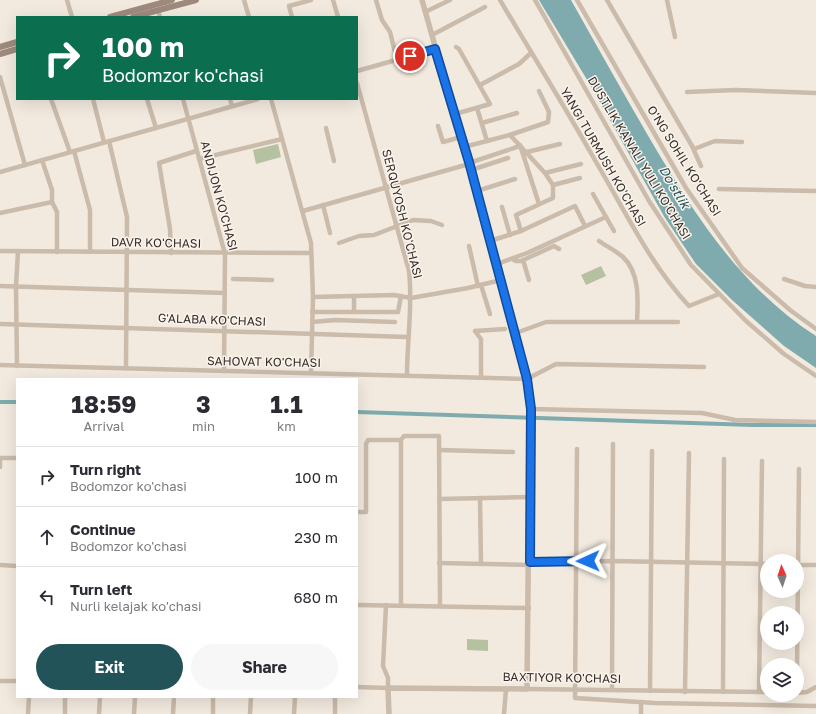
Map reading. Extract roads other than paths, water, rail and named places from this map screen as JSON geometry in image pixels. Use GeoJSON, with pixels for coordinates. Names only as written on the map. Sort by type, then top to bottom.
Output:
{"type":"FeatureCollection","features":[{"type":"Feature","properties":{"kind":"main road"},"geometry":{"type":"LineString","coordinates":[[114,16],[172,0]]}},
{"type":"Feature","properties":{"kind":"main road"},"geometry":{"type":"LineString","coordinates":[[136,16],[156,5],[196,0]]}},
{"type":"Feature","properties":{"kind":"main road"},"geometry":{"type":"LineString","coordinates":[[0,47],[16,42]]}},
{"type":"Feature","properties":{"kind":"main road"},"geometry":{"type":"LineString","coordinates":[[0,54],[16,49]]}},
{"type":"Feature","properties":{"kind":"street"},"geometry":{"type":"LineString","coordinates":[[67,0],[72,16]]}},
{"type":"Feature","properties":{"kind":"street"},"geometry":{"type":"LineString","coordinates":[[244,0],[249,16]]}},
{"type":"Feature","properties":{"kind":"street"},"geometry":{"type":"LineString","coordinates":[[292,16],[289,6],[311,0]]}},
{"type":"Feature","properties":{"kind":"street"},"geometry":{"type":"LineString","coordinates":[[333,0],[338,16]]}},
{"type":"Feature","properties":{"kind":"street"},"geometry":{"type":"LineString","coordinates":[[376,0],[382,20],[390,32],[397,60]]}},
{"type":"Feature","properties":{"kind":"street"},"geometry":{"type":"LineString","coordinates":[[422,0],[435,49],[470,165],[516,333],[527,379],[531,412],[527,689]]}},
{"type":"Feature","properties":{"kind":"street"},"geometry":{"type":"LineString","coordinates":[[426,12],[450,0]]}},
{"type":"Feature","properties":{"kind":"street","name":"YANGI TURMUSH KO'CHASI"},"geometry":{"type":"LineString","coordinates":[[500,0],[530,53],[596,162],[640,240],[679,295],[689,306],[703,302],[719,294]]}},
{"type":"Feature","properties":{"kind":"street","name":"DUSTLIK KANALI YULI KO'CHASI"},"geometry":{"type":"LineString","coordinates":[[535,0],[649,201],[691,265],[746,321],[784,354],[816,376]]}},
{"type":"Feature","properties":{"kind":"street","name":"O'NG SOHIL KO'CHASI"},"geometry":{"type":"LineString","coordinates":[[577,0],[686,188],[742,268],[790,310],[816,329]]}},
{"type":"Feature","properties":{"kind":"street"},"geometry":{"type":"LineString","coordinates":[[607,0],[694,149],[702,166]]}},
{"type":"Feature","properties":{"kind":"street"},"geometry":{"type":"LineString","coordinates":[[668,0],[675,37]]}},
{"type":"Feature","properties":{"kind":"street"},"geometry":{"type":"LineString","coordinates":[[156,5],[160,16]]}},
{"type":"Feature","properties":{"kind":"street"},"geometry":{"type":"LineString","coordinates":[[432,35],[485,8]]}},
{"type":"Feature","properties":{"kind":"street"},"geometry":{"type":"LineString","coordinates":[[455,114],[490,104],[459,49],[456,48]]}},
{"type":"Feature","properties":{"kind":"street"},"geometry":{"type":"LineString","coordinates":[[358,71],[435,49]]}},
{"type":"Feature","properties":{"kind":"street"},"geometry":{"type":"LineString","coordinates":[[480,85],[519,64],[530,53]]}},
{"type":"Feature","properties":{"kind":"street"},"geometry":{"type":"LineString","coordinates":[[0,78],[24,165]]}},
{"type":"Feature","properties":{"kind":"street","name":"SERQUYOSH KO'CHASI"},"geometry":{"type":"LineString","coordinates":[[358,88],[409,271],[411,298],[407,337],[407,375]]}},
{"type":"Feature","properties":{"kind":"street"},"geometry":{"type":"LineString","coordinates":[[686,92],[735,90],[816,93]]}},
{"type":"Feature","properties":{"kind":"street"},"geometry":{"type":"LineString","coordinates":[[464,147],[510,135],[548,122],[549,112],[539,91]]}},
{"type":"Feature","properties":{"kind":"street"},"geometry":{"type":"LineString","coordinates":[[51,100],[72,151],[90,210],[90,252]]}},
{"type":"Feature","properties":{"kind":"street"},"geometry":{"type":"LineString","coordinates":[[93,100],[107,142],[127,217],[128,252],[126,368]]}},
{"type":"Feature","properties":{"kind":"street"},"geometry":{"type":"LineString","coordinates":[[147,100],[156,128]]}},
{"type":"Feature","properties":{"kind":"street","name":"ANDIJON KO'CHASI"},"geometry":{"type":"LineString","coordinates":[[183,100],[198,159],[225,254],[224,372]]}},
{"type":"Feature","properties":{"kind":"street"},"geometry":{"type":"LineString","coordinates":[[230,100],[232,106]]}},
{"type":"Feature","properties":{"kind":"street"},"geometry":{"type":"LineString","coordinates":[[0,172],[254,100]]}},
{"type":"Feature","properties":{"kind":"street"},"geometry":{"type":"LineString","coordinates":[[271,100],[311,243],[311,373]]}},
{"type":"Feature","properties":{"kind":"street"},"geometry":{"type":"LineString","coordinates":[[477,108],[487,141]]}},
{"type":"Feature","properties":{"kind":"street"},"geometry":{"type":"LineString","coordinates":[[482,123],[517,113]]}},
{"type":"Feature","properties":{"kind":"street"},"geometry":{"type":"LineString","coordinates":[[438,126],[443,142],[461,137]]}},
{"type":"Feature","properties":{"kind":"street"},"geometry":{"type":"LineString","coordinates":[[326,128],[334,161]]}},
{"type":"Feature","properties":{"kind":"street"},"geometry":{"type":"LineString","coordinates":[[510,135],[527,152],[553,184],[553,198],[516,215],[521,231]]}},
{"type":"Feature","properties":{"kind":"street"},"geometry":{"type":"LineString","coordinates":[[198,159],[282,140]]}},
{"type":"Feature","properties":{"kind":"street"},"geometry":{"type":"LineString","coordinates":[[694,149],[715,142],[742,142]]}},
{"type":"Feature","properties":{"kind":"street"},"geometry":{"type":"LineString","coordinates":[[527,152],[560,144]]}},
{"type":"Feature","properties":{"kind":"street"},"geometry":{"type":"LineString","coordinates":[[470,165],[520,145]]}},
{"type":"Feature","properties":{"kind":"street"},"geometry":{"type":"LineString","coordinates":[[520,145],[539,204]]}},
{"type":"Feature","properties":{"kind":"street"},"geometry":{"type":"LineString","coordinates":[[171,253],[170,230],[159,163],[196,151]]}},
{"type":"Feature","properties":{"kind":"street"},"geometry":{"type":"LineString","coordinates":[[303,211],[470,165],[508,158]]}},
{"type":"Feature","properties":{"kind":"street"},"geometry":{"type":"LineString","coordinates":[[42,160],[52,190],[52,202],[57,212],[58,252]]}},
{"type":"Feature","properties":{"kind":"street"},"geometry":{"type":"LineString","coordinates":[[546,174],[581,164]]}},
{"type":"Feature","properties":{"kind":"street"},"geometry":{"type":"LineString","coordinates":[[553,184],[580,178]]}},
{"type":"Feature","properties":{"kind":"street"},"geometry":{"type":"LineString","coordinates":[[477,191],[516,179]]}},
{"type":"Feature","properties":{"kind":"street"},"geometry":{"type":"LineString","coordinates":[[719,189],[816,191]]}},
{"type":"Feature","properties":{"kind":"street"},"geometry":{"type":"LineString","coordinates":[[593,194],[614,231]]}},
{"type":"Feature","properties":{"kind":"street"},"geometry":{"type":"LineString","coordinates":[[0,213],[52,202]]}},
{"type":"Feature","properties":{"kind":"street"},"geometry":{"type":"LineString","coordinates":[[323,205],[330,233]]}},
{"type":"Feature","properties":{"kind":"street"},"geometry":{"type":"LineString","coordinates":[[490,241],[521,231],[575,206],[585,226]]}},
{"type":"Feature","properties":{"kind":"street"},"geometry":{"type":"LineString","coordinates":[[502,207],[510,235]]}},
{"type":"Feature","properties":{"kind":"street"},"geometry":{"type":"LineString","coordinates":[[497,264],[512,259],[606,217]]}},
{"type":"Feature","properties":{"kind":"street"},"geometry":{"type":"LineString","coordinates":[[339,243],[359,236],[374,234],[413,220],[431,221],[442,225]]}},
{"type":"Feature","properties":{"kind":"street"},"geometry":{"type":"LineString","coordinates":[[599,241],[623,257],[631,268],[638,292],[637,322]]}},
{"type":"Feature","properties":{"kind":"street"},"geometry":{"type":"LineString","coordinates":[[469,246],[490,314]]}},
{"type":"Feature","properties":{"kind":"street"},"geometry":{"type":"LineString","coordinates":[[512,259],[516,261],[523,260],[554,246],[559,248]]}},
{"type":"Feature","properties":{"kind":"street","name":"DAVR KO'CHASI"},"geometry":{"type":"LineString","coordinates":[[0,251],[225,254],[311,253]]}},
{"type":"Feature","properties":{"kind":"street"},"geometry":{"type":"LineString","coordinates":[[17,366],[16,286],[18,251]]}},
{"type":"Feature","properties":{"kind":"street"},"geometry":{"type":"LineString","coordinates":[[523,260],[529,280]]}},
{"type":"Feature","properties":{"kind":"street"},"geometry":{"type":"LineString","coordinates":[[784,278],[805,286],[816,287]]}},
{"type":"Feature","properties":{"kind":"street"},"geometry":{"type":"LineString","coordinates":[[233,279],[272,280]]}},
{"type":"Feature","properties":{"kind":"street"},"geometry":{"type":"LineString","coordinates":[[312,297],[401,296],[411,298],[501,280]]}},
{"type":"Feature","properties":{"kind":"street"},"geometry":{"type":"LineString","coordinates":[[0,286],[225,293]]}},
{"type":"Feature","properties":{"kind":"street"},"geometry":{"type":"LineString","coordinates":[[354,296],[354,311]]}},
{"type":"Feature","properties":{"kind":"street"},"geometry":{"type":"LineString","coordinates":[[312,312],[398,312],[401,296]]}},
{"type":"Feature","properties":{"kind":"street"},"geometry":{"type":"LineString","coordinates":[[312,322],[335,320],[395,322]]}},
{"type":"Feature","properties":{"kind":"street"},"geometry":{"type":"LineString","coordinates":[[516,333],[546,322],[678,322]]}},
{"type":"Feature","properties":{"kind":"street","name":"G'ALABA KO'CHASI"},"geometry":{"type":"LineString","coordinates":[[0,324],[127,326],[407,337]]}},
{"type":"Feature","properties":{"kind":"street"},"geometry":{"type":"LineString","coordinates":[[481,377],[481,339],[475,331],[505,329]]}},
{"type":"Feature","properties":{"kind":"street"},"geometry":{"type":"LineString","coordinates":[[527,379],[556,364],[704,367]]}},
{"type":"Feature","properties":{"kind":"street","name":"SAHOVAT KO'CHASI"},"geometry":{"type":"LineString","coordinates":[[0,365],[527,379]]}},
{"type":"Feature","properties":{"kind":"street"},"geometry":{"type":"LineString","coordinates":[[531,412],[702,413],[735,420],[816,422]]}},
{"type":"Feature","properties":{"kind":"street"},"geometry":{"type":"LineString","coordinates":[[358,512],[366,512],[366,444],[368,440],[401,440],[404,436],[439,436],[440,606]]}},
{"type":"Feature","properties":{"kind":"street"},"geometry":{"type":"LineString","coordinates":[[401,440],[401,604]]}},
{"type":"Feature","properties":{"kind":"street"},"geometry":{"type":"LineString","coordinates":[[612,690],[613,444]]}},
{"type":"Feature","properties":{"kind":"street"},"geometry":{"type":"LineString","coordinates":[[577,449],[575,698],[641,702],[816,706]]}},
{"type":"Feature","properties":{"kind":"street"},"geometry":{"type":"LineString","coordinates":[[439,450],[513,452]]}},
{"type":"Feature","properties":{"kind":"street"},"geometry":{"type":"LineString","coordinates":[[650,691],[652,451]]}},
{"type":"Feature","properties":{"kind":"street"},"geometry":{"type":"LineString","coordinates":[[685,692],[689,453]]}},
{"type":"Feature","properties":{"kind":"street"},"geometry":{"type":"LineString","coordinates":[[0,467],[0,458],[16,458]]}},
{"type":"Feature","properties":{"kind":"street"},"geometry":{"type":"LineString","coordinates":[[723,692],[724,459]]}},
{"type":"Feature","properties":{"kind":"street"},"geometry":{"type":"LineString","coordinates":[[761,554],[762,461]]}},
{"type":"Feature","properties":{"kind":"street"},"geometry":{"type":"LineString","coordinates":[[798,554],[799,469]]}},
{"type":"Feature","properties":{"kind":"street"},"geometry":{"type":"LineString","coordinates":[[439,499],[530,497]]}},
{"type":"Feature","properties":{"kind":"street"},"geometry":{"type":"LineString","coordinates":[[480,498],[481,564]]}},
{"type":"Feature","properties":{"kind":"street"},"geometry":{"type":"LineString","coordinates":[[439,563],[530,564],[575,561],[650,561],[760,564]]}},
{"type":"Feature","properties":{"kind":"street"},"geometry":{"type":"LineString","coordinates":[[0,565],[16,566]]}},
{"type":"Feature","properties":{"kind":"street"},"geometry":{"type":"LineString","coordinates":[[804,565],[816,565]]}},
{"type":"Feature","properties":{"kind":"street"},"geometry":{"type":"LineString","coordinates":[[759,692],[760,598]]}},
{"type":"Feature","properties":{"kind":"street"},"geometry":{"type":"LineString","coordinates":[[797,658],[798,598]]}},
{"type":"Feature","properties":{"kind":"street"},"geometry":{"type":"LineString","coordinates":[[358,605],[401,604],[529,608]]}},
{"type":"Feature","properties":{"kind":"street"},"geometry":{"type":"LineString","coordinates":[[386,605],[383,666],[388,678],[389,714]]}},
{"type":"Feature","properties":{"kind":"street"},"geometry":{"type":"LineString","coordinates":[[0,681],[16,681]]}},
{"type":"Feature","properties":{"kind":"street","name":"BAXTIYOR KO'CHASI"},"geometry":{"type":"LineString","coordinates":[[358,687],[506,689],[575,688],[685,692],[759,692]]}},
{"type":"Feature","properties":{"kind":"street"},"geometry":{"type":"LineString","coordinates":[[804,692],[816,687]]}},
{"type":"Feature","properties":{"kind":"street"},"geometry":{"type":"LineString","coordinates":[[504,714],[506,689]]}},
{"type":"Feature","properties":{"kind":"street"},"geometry":{"type":"LineString","coordinates":[[28,714],[29,698]]}},
{"type":"Feature","properties":{"kind":"street"},"geometry":{"type":"LineString","coordinates":[[64,714],[65,698]]}},
{"type":"Feature","properties":{"kind":"street"},"geometry":{"type":"LineString","coordinates":[[99,714],[100,698]]}},
{"type":"Feature","properties":{"kind":"street"},"geometry":{"type":"LineString","coordinates":[[134,714],[135,698]]}},
{"type":"Feature","properties":{"kind":"street"},"geometry":{"type":"LineString","coordinates":[[173,714],[174,698]]}},
{"type":"Feature","properties":{"kind":"street"},"geometry":{"type":"LineString","coordinates":[[213,698],[213,714]]}},
{"type":"Feature","properties":{"kind":"street"},"geometry":{"type":"LineString","coordinates":[[250,714],[251,698]]}},
{"type":"Feature","properties":{"kind":"street"},"geometry":{"type":"LineString","coordinates":[[294,714],[295,698]]}},
{"type":"Feature","properties":{"kind":"street"},"geometry":{"type":"LineString","coordinates":[[335,698],[335,714]]}},
{"type":"Feature","properties":{"kind":"street"},"geometry":{"type":"LineString","coordinates":[[641,702],[641,714]]}},
{"type":"Feature","properties":{"kind":"water","name":"Do'stlik"},"geometry":{"type":"Polygon","coordinates":[[[539,0],[571,0],[650,139],[702,222],[721,248],[765,296],[789,317],[816,336],[816,368],[784,346],[732,300],[696,264],[665,218],[592,88],[539,0]]]}},
{"type":"Feature","properties":{"kind":"waterway"},"geometry":{"type":"LineString","coordinates":[[0,402],[16,402]]}},
{"type":"Feature","properties":{"kind":"waterway"},"geometry":{"type":"LineString","coordinates":[[358,412],[753,425],[816,425]]}}]}
